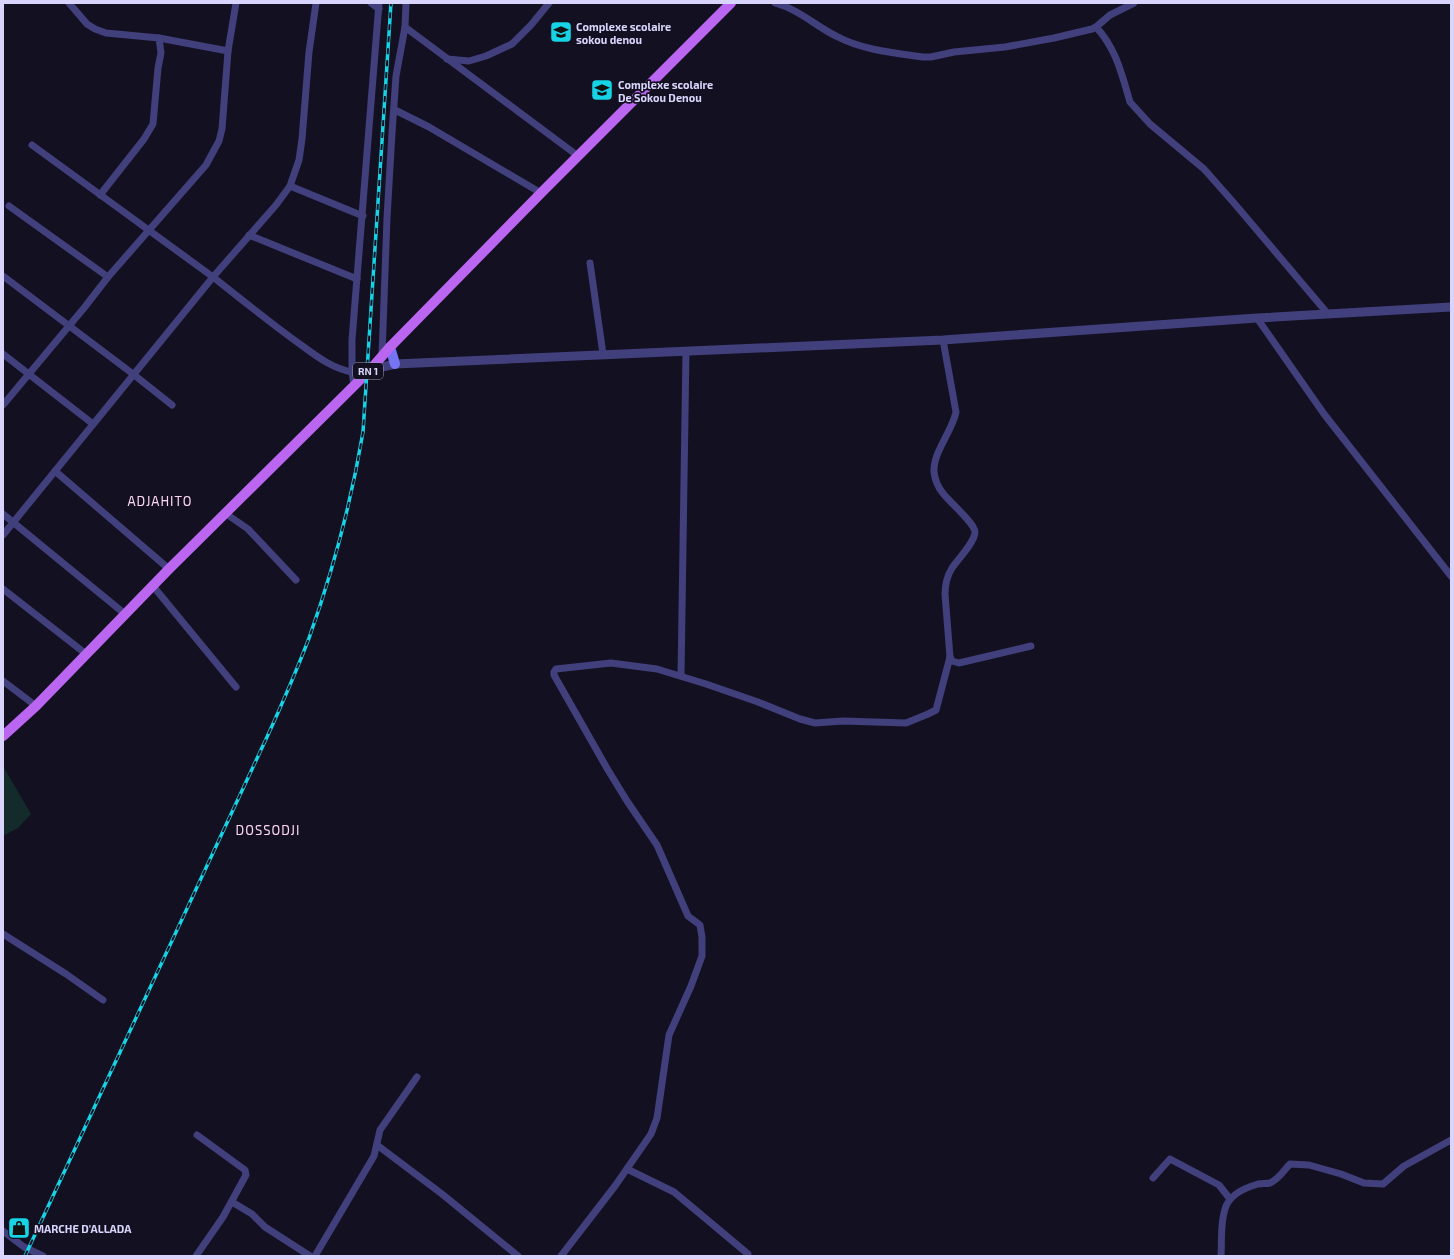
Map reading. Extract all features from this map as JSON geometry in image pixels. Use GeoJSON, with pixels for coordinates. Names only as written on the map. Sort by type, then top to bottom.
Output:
{"type":"FeatureCollection","features":[{"type":"Feature","properties":{"kind":"main road","name":"RN 1"},"geometry":{"type":"LineString","coordinates":[[3,736],[36,706],[169,569],[370,370],[382,355],[541,193],[731,3]]}},
{"type":"Feature","properties":{"kind":"main road"},"geometry":{"type":"LineString","coordinates":[[390,347],[395,364]]}},
{"type":"Feature","properties":{"kind":"street"},"geometry":{"type":"LineString","coordinates":[[69,3],[87,24],[94,29],[106,33],[159,38],[228,50]]}},
{"type":"Feature","properties":{"kind":"street"},"geometry":{"type":"LineString","coordinates":[[3,405],[108,277],[206,165],[219,140],[222,129],[228,50],[236,3]]}},
{"type":"Feature","properties":{"kind":"street"},"geometry":{"type":"LineString","coordinates":[[3,535],[212,277],[276,205],[290,186],[300,153],[308,52],[316,3]]}},
{"type":"Feature","properties":{"kind":"street"},"geometry":{"type":"LineString","coordinates":[[354,385],[352,372],[352,340],[379,6],[371,3]]}},
{"type":"Feature","properties":{"kind":"street"},"geometry":{"type":"LineString","coordinates":[[382,355],[387,218],[396,76],[405,27],[406,3]]}},
{"type":"Feature","properties":{"kind":"street"},"geometry":{"type":"LineString","coordinates":[[447,58],[469,61],[486,56],[512,44],[531,25],[549,3]]}},
{"type":"Feature","properties":{"kind":"street"},"geometry":{"type":"LineString","coordinates":[[775,3],[802,14],[823,29],[844,40],[870,48],[923,57],[931,57],[954,52],[1005,47],[1054,38],[1096,27],[1110,15],[1134,3]]}},
{"type":"Feature","properties":{"kind":"street"},"geometry":{"type":"LineString","coordinates":[[405,27],[578,156]]}},
{"type":"Feature","properties":{"kind":"street"},"geometry":{"type":"LineString","coordinates":[[1096,27],[1109,43],[1115,54],[1130,102],[1134,107],[1150,124],[1204,169],[1328,314]]}},
{"type":"Feature","properties":{"kind":"street"},"geometry":{"type":"LineString","coordinates":[[100,194],[144,139],[153,124],[158,68],[161,53],[159,38]]}},
{"type":"Feature","properties":{"kind":"street"},"geometry":{"type":"LineString","coordinates":[[395,110],[429,127],[541,193]]}},
{"type":"Feature","properties":{"kind":"street"},"geometry":{"type":"LineString","coordinates":[[32,145],[329,365],[341,370],[352,372]]}},
{"type":"Feature","properties":{"kind":"street"},"geometry":{"type":"LineString","coordinates":[[290,186],[363,216]]}},
{"type":"Feature","properties":{"kind":"street"},"geometry":{"type":"LineString","coordinates":[[9,206],[108,277]]}},
{"type":"Feature","properties":{"kind":"street"},"geometry":{"type":"LineString","coordinates":[[249,235],[357,279]]}},
{"type":"Feature","properties":{"kind":"street"},"geometry":{"type":"LineString","coordinates":[[590,264],[603,354]]}},
{"type":"Feature","properties":{"kind":"street"},"geometry":{"type":"LineString","coordinates":[[3,276],[172,405]]}},
{"type":"Feature","properties":{"kind":"street"},"geometry":{"type":"LineString","coordinates":[[370,370],[395,364],[943,340],[1451,306]]}},
{"type":"Feature","properties":{"kind":"street"},"geometry":{"type":"LineString","coordinates":[[1257,318],[1324,414],[1451,576]]}},
{"type":"Feature","properties":{"kind":"street"},"geometry":{"type":"LineString","coordinates":[[561,1256],[627,1169],[651,1134],[657,1118],[669,1036],[691,986],[702,956],[702,936],[700,925],[688,916],[657,845],[608,770],[567,700],[554,675],[554,672],[556,669],[611,663],[657,669],[706,684],[758,702],[800,719],[815,723],[847,721],[906,723],[936,710],[950,657],[944,594],[945,585],[952,569],[975,534],[975,530],[968,521],[942,492],[934,472],[937,455],[954,423],[956,412],[943,340]]}},
{"type":"Feature","properties":{"kind":"street"},"geometry":{"type":"LineString","coordinates":[[681,676],[686,351]]}},
{"type":"Feature","properties":{"kind":"street"},"geometry":{"type":"LineString","coordinates":[[3,354],[93,424]]}},
{"type":"Feature","properties":{"kind":"street"},"geometry":{"type":"LineString","coordinates":[[55,471],[169,569]]}},
{"type":"Feature","properties":{"kind":"street"},"geometry":{"type":"LineString","coordinates":[[226,513],[248,529],[296,580]]}},
{"type":"Feature","properties":{"kind":"street"},"geometry":{"type":"LineString","coordinates":[[3,514],[125,614]]}},
{"type":"Feature","properties":{"kind":"street"},"geometry":{"type":"LineString","coordinates":[[153,586],[236,687]]}},
{"type":"Feature","properties":{"kind":"street"},"geometry":{"type":"LineString","coordinates":[[3,589],[86,654]]}},
{"type":"Feature","properties":{"kind":"street"},"geometry":{"type":"LineString","coordinates":[[950,657],[952,661],[959,663],[1031,646]]}},
{"type":"Feature","properties":{"kind":"street"},"geometry":{"type":"LineString","coordinates":[[3,681],[36,706]]}},
{"type":"Feature","properties":{"kind":"street"},"geometry":{"type":"LineString","coordinates":[[3,934],[66,974],[102,1000]]}},
{"type":"Feature","properties":{"kind":"street"},"geometry":{"type":"LineString","coordinates":[[315,1256],[374,1156],[378,1145],[380,1130],[417,1076]]}},
{"type":"Feature","properties":{"kind":"street"},"geometry":{"type":"LineString","coordinates":[[196,1256],[232,1202],[246,1175],[245,1170],[197,1135]]}},
{"type":"Feature","properties":{"kind":"street"},"geometry":{"type":"LineString","coordinates":[[1221,1256],[1222,1229],[1225,1209],[1230,1199],[1237,1192],[1258,1184],[1269,1183],[1280,1176],[1290,1164],[1309,1165],[1335,1172],[1364,1183],[1383,1184],[1404,1166],[1451,1140]]}},
{"type":"Feature","properties":{"kind":"street"},"geometry":{"type":"LineString","coordinates":[[378,1145],[442,1194],[518,1256]]}},
{"type":"Feature","properties":{"kind":"street"},"geometry":{"type":"LineString","coordinates":[[1153,1178],[1170,1160],[1220,1186],[1230,1199]]}},
{"type":"Feature","properties":{"kind":"street"},"geometry":{"type":"LineString","coordinates":[[627,1169],[674,1192],[748,1254],[747,1256]]}},
{"type":"Feature","properties":{"kind":"street"},"geometry":{"type":"LineString","coordinates":[[232,1202],[247,1211],[265,1227],[310,1256]]}},
{"type":"Feature","properties":{"kind":"street"},"geometry":{"type":"LineString","coordinates":[[3,1231],[24,1247],[43,1256]]}},
{"type":"Feature","properties":{"kind":"green space"},"geometry":{"type":"Polygon","coordinates":[[[3,766],[31,814],[18,828],[3,836],[3,766]]]}},
{"type":"Feature","properties":{"kind":"railway"},"geometry":{"type":"LineString","coordinates":[[25,1256],[267,737],[294,676],[326,588],[347,511],[363,432],[391,3]]}},
{"type":"Feature","properties":{"kind":"place","name":"Complexe scolaire sokou denou"},"geometry":{"type":"Point","coordinates":[561,32]}},
{"type":"Feature","properties":{"kind":"place","name":"Complexe scolaire De Sokou Denou"},"geometry":{"type":"Point","coordinates":[602,90]}},
{"type":"Feature","properties":{"kind":"place","name":"MARCHE D'ALLADA"},"geometry":{"type":"Point","coordinates":[19,1228]}},
{"type":"Feature","properties":{"kind":"district","name":"ADJAHITO"},"geometry":{"type":"Point","coordinates":[160,501]}},
{"type":"Feature","properties":{"kind":"district","name":"DOSSODJI"},"geometry":{"type":"Point","coordinates":[268,830]}}]}
